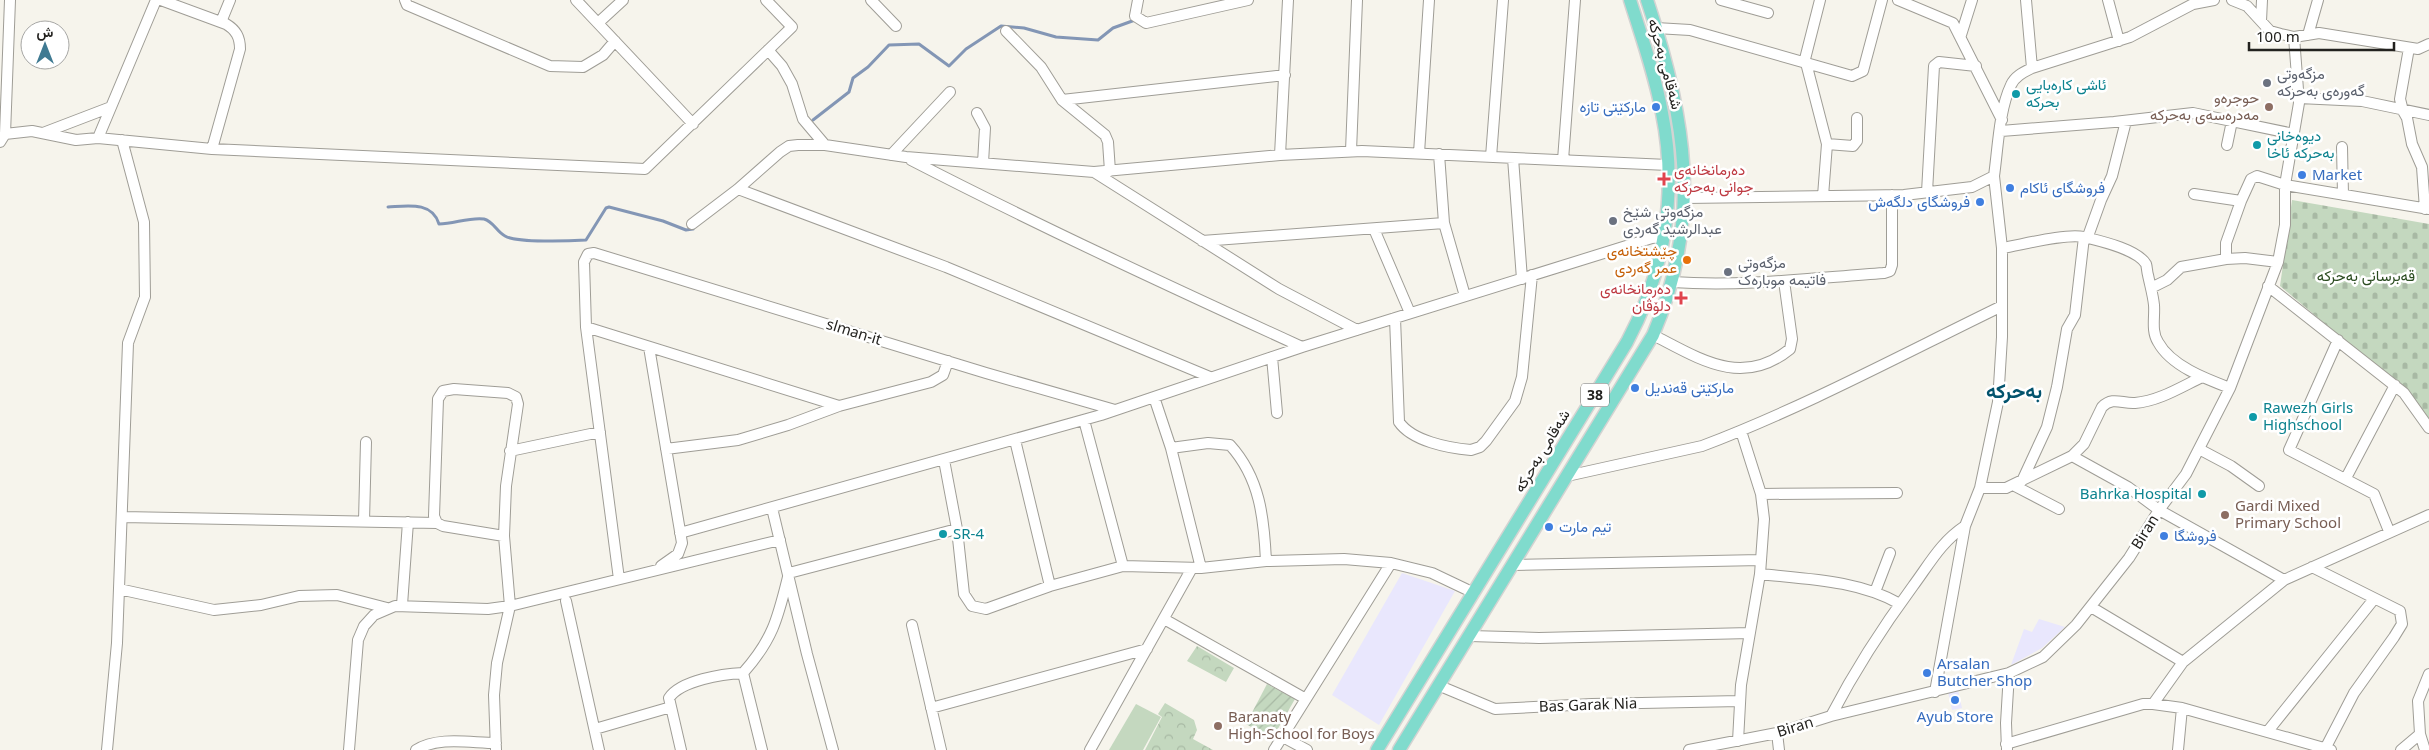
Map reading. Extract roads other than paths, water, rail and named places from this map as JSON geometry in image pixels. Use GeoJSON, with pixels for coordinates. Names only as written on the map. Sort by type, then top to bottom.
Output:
{"type":"FeatureCollection","features":[{"type":"Feature","properties":{"kind":"main road","name":"شەقامی بەحرکە"},"geometry":{"type":"LineString","coordinates":[[1377,750],[1636,326],[1656,272],[1664,237],[1669,199],[1665,134],[1655,82],[1629,0]]}},
{"type":"Feature","properties":{"kind":"main road","name":"شەقامی بەحرکە"},"geometry":{"type":"LineString","coordinates":[[1399,750],[1440,686],[1653,335],[1672,282],[1682,229],[1685,198],[1685,165],[1681,133],[1668,78],[1656,28],[1646,0]]}},
{"type":"Feature","properties":{"kind":"main road"},"geometry":{"type":"LineString","coordinates":[[1655,82],[1663,87],[1667,84],[1668,78]]}},
{"type":"Feature","properties":{"kind":"main road"},"geometry":{"type":"LineString","coordinates":[[1665,134],[1668,126],[1672,124],[1677,125],[1681,133]]}},
{"type":"Feature","properties":{"kind":"street"},"geometry":{"type":"LineString","coordinates":[[10,0],[3,138],[23,131],[76,140],[98,138],[212,149],[645,169],[792,27],[766,0]]}},
{"type":"Feature","properties":{"kind":"street"},"geometry":{"type":"LineString","coordinates":[[98,138],[156,0]]}},
{"type":"Feature","properties":{"kind":"street"},"geometry":{"type":"LineString","coordinates":[[161,0],[221,22],[234,30],[239,39],[240,49],[212,149]]}},
{"type":"Feature","properties":{"kind":"street"},"geometry":{"type":"LineString","coordinates":[[221,22],[230,0]]}},
{"type":"Feature","properties":{"kind":"street"},"geometry":{"type":"LineString","coordinates":[[405,0],[407,5],[550,66],[583,67],[603,55],[615,41]]}},
{"type":"Feature","properties":{"kind":"street"},"geometry":{"type":"LineString","coordinates":[[576,0],[693,124]]}},
{"type":"Feature","properties":{"kind":"street"},"geometry":{"type":"LineString","coordinates":[[598,24],[623,0]]}},
{"type":"Feature","properties":{"kind":"street"},"geometry":{"type":"LineString","coordinates":[[871,0],[896,26]]}},
{"type":"Feature","properties":{"kind":"street"},"geometry":{"type":"LineString","coordinates":[[1138,0],[1136,16],[1146,23],[1248,0]]}},
{"type":"Feature","properties":{"kind":"street"},"geometry":{"type":"LineString","coordinates":[[1280,155],[1288,0]]}},
{"type":"Feature","properties":{"kind":"street"},"geometry":{"type":"LineString","coordinates":[[1351,151],[1357,0]]}},
{"type":"Feature","properties":{"kind":"street"},"geometry":{"type":"LineString","coordinates":[[1419,154],[1429,0]]}},
{"type":"Feature","properties":{"kind":"street"},"geometry":{"type":"LineString","coordinates":[[1491,157],[1503,0]]}},
{"type":"Feature","properties":{"kind":"street"},"geometry":{"type":"LineString","coordinates":[[1562,160],[1575,0]]}},
{"type":"Feature","properties":{"kind":"street"},"geometry":{"type":"LineString","coordinates":[[1721,0],[1768,13]]}},
{"type":"Feature","properties":{"kind":"street"},"geometry":{"type":"LineString","coordinates":[[1820,0],[1805,59],[1827,144],[1824,196]]}},
{"type":"Feature","properties":{"kind":"street"},"geometry":{"type":"LineString","coordinates":[[1656,28],[1690,30],[1852,76],[1863,72],[1882,0]]}},
{"type":"Feature","properties":{"kind":"street"},"geometry":{"type":"LineString","coordinates":[[1898,0],[1953,24],[1976,66],[2001,125]]}},
{"type":"Feature","properties":{"kind":"street"},"geometry":{"type":"LineString","coordinates":[[1960,35],[1972,0]]}},
{"type":"Feature","properties":{"kind":"street"},"geometry":{"type":"LineString","coordinates":[[2026,0],[2032,68]]}},
{"type":"Feature","properties":{"kind":"street"},"geometry":{"type":"LineString","coordinates":[[2108,0],[2119,41]]}},
{"type":"Feature","properties":{"kind":"street"},"geometry":{"type":"LineString","coordinates":[[1935,692],[1965,526],[1980,488],[1998,402],[2002,306],[2002,248],[1994,176],[2001,125],[2011,84],[2019,75],[2032,68],[2119,41],[2194,4],[2214,0]]}},
{"type":"Feature","properties":{"kind":"street"},"geometry":{"type":"LineString","coordinates":[[2232,0],[2247,6],[2270,31],[2294,38],[2320,33],[2429,52]]}},
{"type":"Feature","properties":{"kind":"street"},"geometry":{"type":"LineString","coordinates":[[2261,21],[2262,0]]}},
{"type":"Feature","properties":{"kind":"street"},"geometry":{"type":"LineString","coordinates":[[2308,35],[2318,0]]}},
{"type":"Feature","properties":{"kind":"street"},"geometry":{"type":"LineString","coordinates":[[1006,31],[1041,67],[1062,100],[1105,136],[1108,142],[1110,171]]}},
{"type":"Feature","properties":{"kind":"street","name":"Biran"},"geometry":{"type":"LineString","coordinates":[[1689,750],[1777,733],[1831,716],[2009,674],[2043,657],[2076,625],[2129,558],[2159,510],[2186,474],[2200,449],[2230,388],[2278,262],[2285,225],[2285,184],[2299,98],[2294,38]]}},
{"type":"Feature","properties":{"kind":"street"},"geometry":{"type":"LineString","coordinates":[[2414,49],[2429,44]]}},
{"type":"Feature","properties":{"kind":"street"},"geometry":{"type":"LineString","coordinates":[[2226,259],[2226,243],[2241,201],[2253,177],[2427,209],[2422,167],[2412,144],[2407,118],[2400,99],[2414,49]]}},
{"type":"Feature","properties":{"kind":"street"},"geometry":{"type":"LineString","coordinates":[[768,50],[782,66],[792,84],[802,119],[825,145]]}},
{"type":"Feature","properties":{"kind":"street"},"geometry":{"type":"LineString","coordinates":[[1927,192],[1934,66],[1939,62],[1976,66]]}},
{"type":"Feature","properties":{"kind":"street"},"geometry":{"type":"LineString","coordinates":[[1062,100],[1285,75]]}},
{"type":"Feature","properties":{"kind":"street"},"geometry":{"type":"LineString","coordinates":[[891,155],[950,92]]}},
{"type":"Feature","properties":{"kind":"street"},"geometry":{"type":"LineString","coordinates":[[2299,98],[2362,101],[2429,115]]}},
{"type":"Feature","properties":{"kind":"street"},"geometry":{"type":"LineString","coordinates":[[43,133],[111,107]]}},
{"type":"Feature","properties":{"kind":"street"},"geometry":{"type":"LineString","coordinates":[[977,113],[985,128],[983,163]]}},
{"type":"Feature","properties":{"kind":"street"},"geometry":{"type":"LineString","coordinates":[[2001,125],[2126,120],[2193,113],[2294,134]]}},
{"type":"Feature","properties":{"kind":"street"},"geometry":{"type":"LineString","coordinates":[[1827,144],[1853,146],[1857,141],[1857,118]]}},
{"type":"Feature","properties":{"kind":"street"},"geometry":{"type":"LineString","coordinates":[[2018,483],[2047,427],[2057,387],[2067,328],[2075,315],[2086,238],[2100,200],[2112,176],[2126,120]]}},
{"type":"Feature","properties":{"kind":"street"},"geometry":{"type":"LineString","coordinates":[[2227,145],[2232,121]]}},
{"type":"Feature","properties":{"kind":"street"},"geometry":{"type":"LineString","coordinates":[[107,750],[117,643],[128,343],[145,298],[144,222],[122,140]]}},
{"type":"Feature","properties":{"kind":"street"},"geometry":{"type":"LineString","coordinates":[[692,224],[738,189],[789,146],[825,145],[906,157],[1094,172],[1280,155],[1351,151],[1668,165]]}},
{"type":"Feature","properties":{"kind":"street"},"geometry":{"type":"LineString","coordinates":[[2342,147],[2343,195]]}},
{"type":"Feature","properties":{"kind":"street"},"geometry":{"type":"LineString","coordinates":[[1439,154],[1444,223],[1465,296]]}},
{"type":"Feature","properties":{"kind":"street"},"geometry":{"type":"LineString","coordinates":[[906,157],[977,194],[1156,280],[1302,347]]}},
{"type":"Feature","properties":{"kind":"street"},"geometry":{"type":"LineString","coordinates":[[1395,318],[1399,422],[1405,430],[1414,435],[1471,450],[1480,447],[1515,401],[1522,378],[1527,277],[1513,158]]}},
{"type":"Feature","properties":{"kind":"street"},"geometry":{"type":"LineString","coordinates":[[1094,172],[1279,290],[1357,330]]}},
{"type":"Feature","properties":{"kind":"street"},"geometry":{"type":"LineString","coordinates":[[1685,198],[1892,195],[1972,187],[1994,176]]}},
{"type":"Feature","properties":{"kind":"street"},"geometry":{"type":"LineString","coordinates":[[738,189],[946,267],[1210,377]]}},
{"type":"Feature","properties":{"kind":"street"},"geometry":{"type":"LineString","coordinates":[[2194,194],[2241,201]]}},
{"type":"Feature","properties":{"kind":"street"},"geometry":{"type":"LineString","coordinates":[[1672,282],[1714,285],[1784,281],[1890,271],[1892,264],[1892,195]]}},
{"type":"Feature","properties":{"kind":"street"},"geometry":{"type":"LineString","coordinates":[[1202,242],[1444,223]]}},
{"type":"Feature","properties":{"kind":"street"},"geometry":{"type":"LineString","coordinates":[[1374,229],[1410,313]]}},
{"type":"Feature","properties":{"kind":"street"},"geometry":{"type":"LineString","coordinates":[[680,533],[1084,420],[1302,347],[1652,238],[1664,237]]}},
{"type":"Feature","properties":{"kind":"street"},"geometry":{"type":"LineString","coordinates":[[2002,248],[2060,238],[2086,238],[2120,247],[2136,255],[2146,264],[2151,288],[2157,341],[2164,351],[2202,377],[2230,388]]}},
{"type":"Feature","properties":{"kind":"street","name":"slman-it"},"geometry":{"type":"LineString","coordinates":[[586,327],[584,262],[588,254],[594,253],[1115,410]]}},
{"type":"Feature","properties":{"kind":"street"},"geometry":{"type":"LineString","coordinates":[[2151,288],[2167,280],[2181,267],[2226,259],[2245,258],[2278,262]]}},
{"type":"Feature","properties":{"kind":"street"},"geometry":{"type":"LineString","coordinates":[[1653,335],[1715,366],[1741,369],[1766,363],[1790,349],[1792,339],[1784,281]]}},
{"type":"Feature","properties":{"kind":"street"},"geometry":{"type":"LineString","coordinates":[[2268,286],[2395,385],[2404,393],[2429,428]]}},
{"type":"Feature","properties":{"kind":"street"},"geometry":{"type":"LineString","coordinates":[[1567,476],[1702,446],[1741,431],[2002,306]]}},
{"type":"Feature","properties":{"kind":"street"},"geometry":{"type":"LineString","coordinates":[[619,579],[586,327],[839,406]]}},
{"type":"Feature","properties":{"kind":"street"},"geometry":{"type":"LineString","coordinates":[[2338,340],[2289,450],[2374,494],[2389,531]]}},
{"type":"Feature","properties":{"kind":"street"},"geometry":{"type":"LineString","coordinates":[[649,347],[682,547],[678,554],[654,570]]}},
{"type":"Feature","properties":{"kind":"street"},"geometry":{"type":"LineString","coordinates":[[1272,357],[1277,412]]}},
{"type":"Feature","properties":{"kind":"street"},"geometry":{"type":"LineString","coordinates":[[666,449],[738,440],[788,425],[839,406],[938,379],[943,375],[948,361]]}},
{"type":"Feature","properties":{"kind":"street"},"geometry":{"type":"LineString","coordinates":[[1980,488],[2006,488],[2072,456],[2084,444],[2102,407],[2107,402],[2113,400],[2135,403],[2159,398],[2202,377]]}},
{"type":"Feature","properties":{"kind":"street"},"geometry":{"type":"LineString","coordinates":[[2346,478],[2395,385]]}},
{"type":"Feature","properties":{"kind":"street"},"geometry":{"type":"LineString","coordinates":[[416,750],[425,745],[440,742],[496,747],[494,695],[497,663],[510,606],[504,536],[510,451],[518,404],[516,397],[508,393],[454,388],[443,391],[438,399],[434,516],[437,523]]}},
{"type":"Feature","properties":{"kind":"street"},"geometry":{"type":"LineString","coordinates":[[1090,750],[1164,619],[1197,568],[1171,448],[1154,397]]}},
{"type":"Feature","properties":{"kind":"street"},"geometry":{"type":"LineString","coordinates":[[1084,420],[1124,566]]}},
{"type":"Feature","properties":{"kind":"street"},"geometry":{"type":"LineString","coordinates":[[1738,741],[1740,702],[1760,574],[1764,519],[1761,494],[1741,431]]}},
{"type":"Feature","properties":{"kind":"street"},"geometry":{"type":"LineString","coordinates":[[510,451],[600,432]]}},
{"type":"Feature","properties":{"kind":"street"},"geometry":{"type":"LineString","coordinates":[[1015,440],[1050,586]]}},
{"type":"Feature","properties":{"kind":"street"},"geometry":{"type":"LineString","coordinates":[[364,522],[366,442]]}},
{"type":"Feature","properties":{"kind":"street"},"geometry":{"type":"LineString","coordinates":[[1171,448],[1208,443],[1230,445],[1243,459],[1255,484],[1264,520],[1266,561]]}},
{"type":"Feature","properties":{"kind":"street"},"geometry":{"type":"LineString","coordinates":[[2200,449],[2231,466],[2259,486]]}},
{"type":"Feature","properties":{"kind":"street"},"geometry":{"type":"LineString","coordinates":[[2072,456],[2128,486],[2159,510],[2284,580]]}},
{"type":"Feature","properties":{"kind":"street"},"geometry":{"type":"LineString","coordinates":[[944,460],[957,530],[964,594],[972,606],[986,609],[1050,586],[1124,566],[1197,568],[1266,561],[1344,559],[1391,563],[1432,573],[1474,593]]}},
{"type":"Feature","properties":{"kind":"street"},"geometry":{"type":"LineString","coordinates":[[2018,483],[2059,509]]}},
{"type":"Feature","properties":{"kind":"street"},"geometry":{"type":"LineString","coordinates":[[1761,494],[1897,494]]}},
{"type":"Feature","properties":{"kind":"street"},"geometry":{"type":"LineString","coordinates":[[772,508],[807,654],[833,750]]}},
{"type":"Feature","properties":{"kind":"street"},"geometry":{"type":"LineString","coordinates":[[2153,704],[2184,662],[2284,580],[2389,531],[2429,515]]}},
{"type":"Feature","properties":{"kind":"street"},"geometry":{"type":"LineString","coordinates":[[122,517],[437,523],[443,526],[504,536]]}},
{"type":"Feature","properties":{"kind":"street"},"geometry":{"type":"LineString","coordinates":[[402,605],[408,522]]}},
{"type":"Feature","properties":{"kind":"street"},"geometry":{"type":"LineString","coordinates":[[1831,716],[1854,670],[1900,604],[1948,538],[1965,526]]}},
{"type":"Feature","properties":{"kind":"street"},"geometry":{"type":"LineString","coordinates":[[789,573],[957,530]]}},
{"type":"Feature","properties":{"kind":"street"},"geometry":{"type":"LineString","coordinates":[[349,750],[358,640],[368,620],[387,608],[402,605],[488,609],[510,606],[780,540]]}},
{"type":"Feature","properties":{"kind":"street"},"geometry":{"type":"LineString","coordinates":[[1875,592],[1890,553]]}},
{"type":"Feature","properties":{"kind":"street"},"geometry":{"type":"LineString","coordinates":[[1513,565],[1761,560]]}},
{"type":"Feature","properties":{"kind":"street"},"geometry":{"type":"LineString","coordinates":[[1274,750],[1391,563]]}},
{"type":"Feature","properties":{"kind":"street"},"geometry":{"type":"LineString","coordinates":[[2009,674],[2006,747],[2143,704],[2153,704],[2182,708],[2323,748],[2354,693],[2402,624],[2400,611],[2312,567]]}},
{"type":"Feature","properties":{"kind":"street"},"geometry":{"type":"LineString","coordinates":[[681,750],[669,698],[677,690],[721,674],[743,672],[759,655],[773,632],[789,573]]}},
{"type":"Feature","properties":{"kind":"street"},"geometry":{"type":"LineString","coordinates":[[1760,574],[1831,582],[1875,592],[1900,604]]}},
{"type":"Feature","properties":{"kind":"street"},"geometry":{"type":"LineString","coordinates":[[119,589],[214,610],[260,605],[300,596],[337,595],[387,608]]}},
{"type":"Feature","properties":{"kind":"street"},"geometry":{"type":"LineString","coordinates":[[2268,731],[2374,598]]}},
{"type":"Feature","properties":{"kind":"street"},"geometry":{"type":"LineString","coordinates":[[566,601],[599,750]]}},
{"type":"Feature","properties":{"kind":"street"},"geometry":{"type":"LineString","coordinates":[[2091,606],[2184,662]]}},
{"type":"Feature","properties":{"kind":"street"},"geometry":{"type":"LineString","coordinates":[[1164,619],[1306,699]]}},
{"type":"Feature","properties":{"kind":"street"},"geometry":{"type":"LineString","coordinates":[[912,625],[941,750]]}},
{"type":"Feature","properties":{"kind":"street"},"geometry":{"type":"LineString","coordinates":[[1470,636],[1539,638],[1750,633]]}},
{"type":"Feature","properties":{"kind":"street"},"geometry":{"type":"LineString","coordinates":[[931,708],[1147,648]]}},
{"type":"Feature","properties":{"kind":"street"},"geometry":{"type":"LineString","coordinates":[[743,672],[762,750]]}},
{"type":"Feature","properties":{"kind":"street"},"geometry":{"type":"LineString","coordinates":[[2427,750],[2420,734],[2418,701],[2428,679]]}},
{"type":"Feature","properties":{"kind":"street","name":"Bas Garak Nia"},"geometry":{"type":"LineString","coordinates":[[1440,686],[1494,709],[1592,704],[1740,702]]}},
{"type":"Feature","properties":{"kind":"street"},"geometry":{"type":"LineString","coordinates":[[595,730],[671,707]]}},
{"type":"Feature","properties":{"kind":"street"},"geometry":{"type":"LineString","coordinates":[[2178,750],[2182,708]]}},
{"type":"Feature","properties":{"kind":"street"},"geometry":{"type":"LineString","coordinates":[[1777,733],[1779,750]]}},
{"type":"Feature","properties":{"kind":"street"},"geometry":{"type":"LineString","coordinates":[[2402,750],[2420,734]]}},
{"type":"Feature","properties":{"kind":"street"},"geometry":{"type":"LineString","coordinates":[[1283,737],[1307,750]]}},
{"type":"Feature","properties":{"kind":"waterway"},"geometry":{"type":"LineString","coordinates":[[813,120],[849,92],[853,78],[868,67],[889,45],[919,44],[949,66],[966,49],[1001,26],[1024,28],[1056,37],[1098,40],[1113,28],[1135,20]]}},
{"type":"Feature","properties":{"kind":"waterway"},"geometry":{"type":"LineString","coordinates":[[388,207],[411,206],[425,208],[436,217],[439,224],[484,219],[505,236],[532,241],[586,240],[606,208],[609,207],[663,221],[686,230],[693,229]]}},
{"type":"Feature","properties":{"kind":"place","name":"مزگەوتی گەورەی بەحرکە"},"geometry":{"type":"Point","coordinates":[2267,83]}},
{"type":"Feature","properties":{"kind":"place","name":"ئاشی کارەبایی بحرکە"},"geometry":{"type":"Point","coordinates":[2016,94]}},
{"type":"Feature","properties":{"kind":"place","name":"مارکێتی تازە"},"geometry":{"type":"Point","coordinates":[1656,107]}},
{"type":"Feature","properties":{"kind":"place","name":"حوجره‌و مه‌دره‌سه‌ی به‌حرکه"},"geometry":{"type":"Point","coordinates":[2269,107]}},
{"type":"Feature","properties":{"kind":"place","name":"دیوەخانی بەحرکە ئاخا"},"geometry":{"type":"Point","coordinates":[2257,145]}},
{"type":"Feature","properties":{"kind":"place","name":"Market"},"geometry":{"type":"Point","coordinates":[2302,175]}},
{"type":"Feature","properties":{"kind":"place","name":"دەرمانخانەی جوانی بەحرکە"},"geometry":{"type":"Point","coordinates":[1664,179]}},
{"type":"Feature","properties":{"kind":"place","name":"فروشگای ئاکام"},"geometry":{"type":"Point","coordinates":[2010,188]}},
{"type":"Feature","properties":{"kind":"place","name":"فروشگای دلگه‌ش"},"geometry":{"type":"Point","coordinates":[1980,202]}},
{"type":"Feature","properties":{"kind":"place","name":"مزگەوتی شێخ عبدالرشید گەردی"},"geometry":{"type":"Point","coordinates":[1613,221]}},
{"type":"Feature","properties":{"kind":"place","name":"چێشتخانەی عمر گەردی"},"geometry":{"type":"Point","coordinates":[1687,260]}},
{"type":"Feature","properties":{"kind":"place","name":"مزگەوتی فاتیمە موبارەک"},"geometry":{"type":"Point","coordinates":[1728,272]}},
{"type":"Feature","properties":{"kind":"place","name":"دەرمانخانەی دلۆڤان"},"geometry":{"type":"Point","coordinates":[1681,298]}},
{"type":"Feature","properties":{"kind":"place","name":"مارکێتی قەندیل"},"geometry":{"type":"Point","coordinates":[1635,388]}},
{"type":"Feature","properties":{"kind":"place","name":"Rawezh Girls Highschool"},"geometry":{"type":"Point","coordinates":[2253,417]}},
{"type":"Feature","properties":{"kind":"place","name":"Bahrka Hospital"},"geometry":{"type":"Point","coordinates":[2202,494]}},
{"type":"Feature","properties":{"kind":"place","name":"Gardi Mixed Primary School"},"geometry":{"type":"Point","coordinates":[2225,515]}},
{"type":"Feature","properties":{"kind":"place","name":"تيم مارت"},"geometry":{"type":"Point","coordinates":[1549,527]}},
{"type":"Feature","properties":{"kind":"place","name":"SR-4"},"geometry":{"type":"Point","coordinates":[943,534]}},
{"type":"Feature","properties":{"kind":"place","name":"فروشگا"},"geometry":{"type":"Point","coordinates":[2164,536]}},
{"type":"Feature","properties":{"kind":"place","name":"Arsalan Butcher Shop"},"geometry":{"type":"Point","coordinates":[1927,673]}},
{"type":"Feature","properties":{"kind":"place","name":"Ayub Store"},"geometry":{"type":"Point","coordinates":[1955,700]}},
{"type":"Feature","properties":{"kind":"place","name":"Baranaty High-School for Boys"},"geometry":{"type":"Point","coordinates":[1218,726]}},
{"type":"Feature","properties":{"kind":"district","name":"بەحرکە"},"geometry":{"type":"Point","coordinates":[2014,391]}},
{"type":"Feature","properties":{"kind":"park label","name":"قەبرسانی بەحرکە"},"geometry":{"type":"Point","coordinates":[2366,276]}}]}
